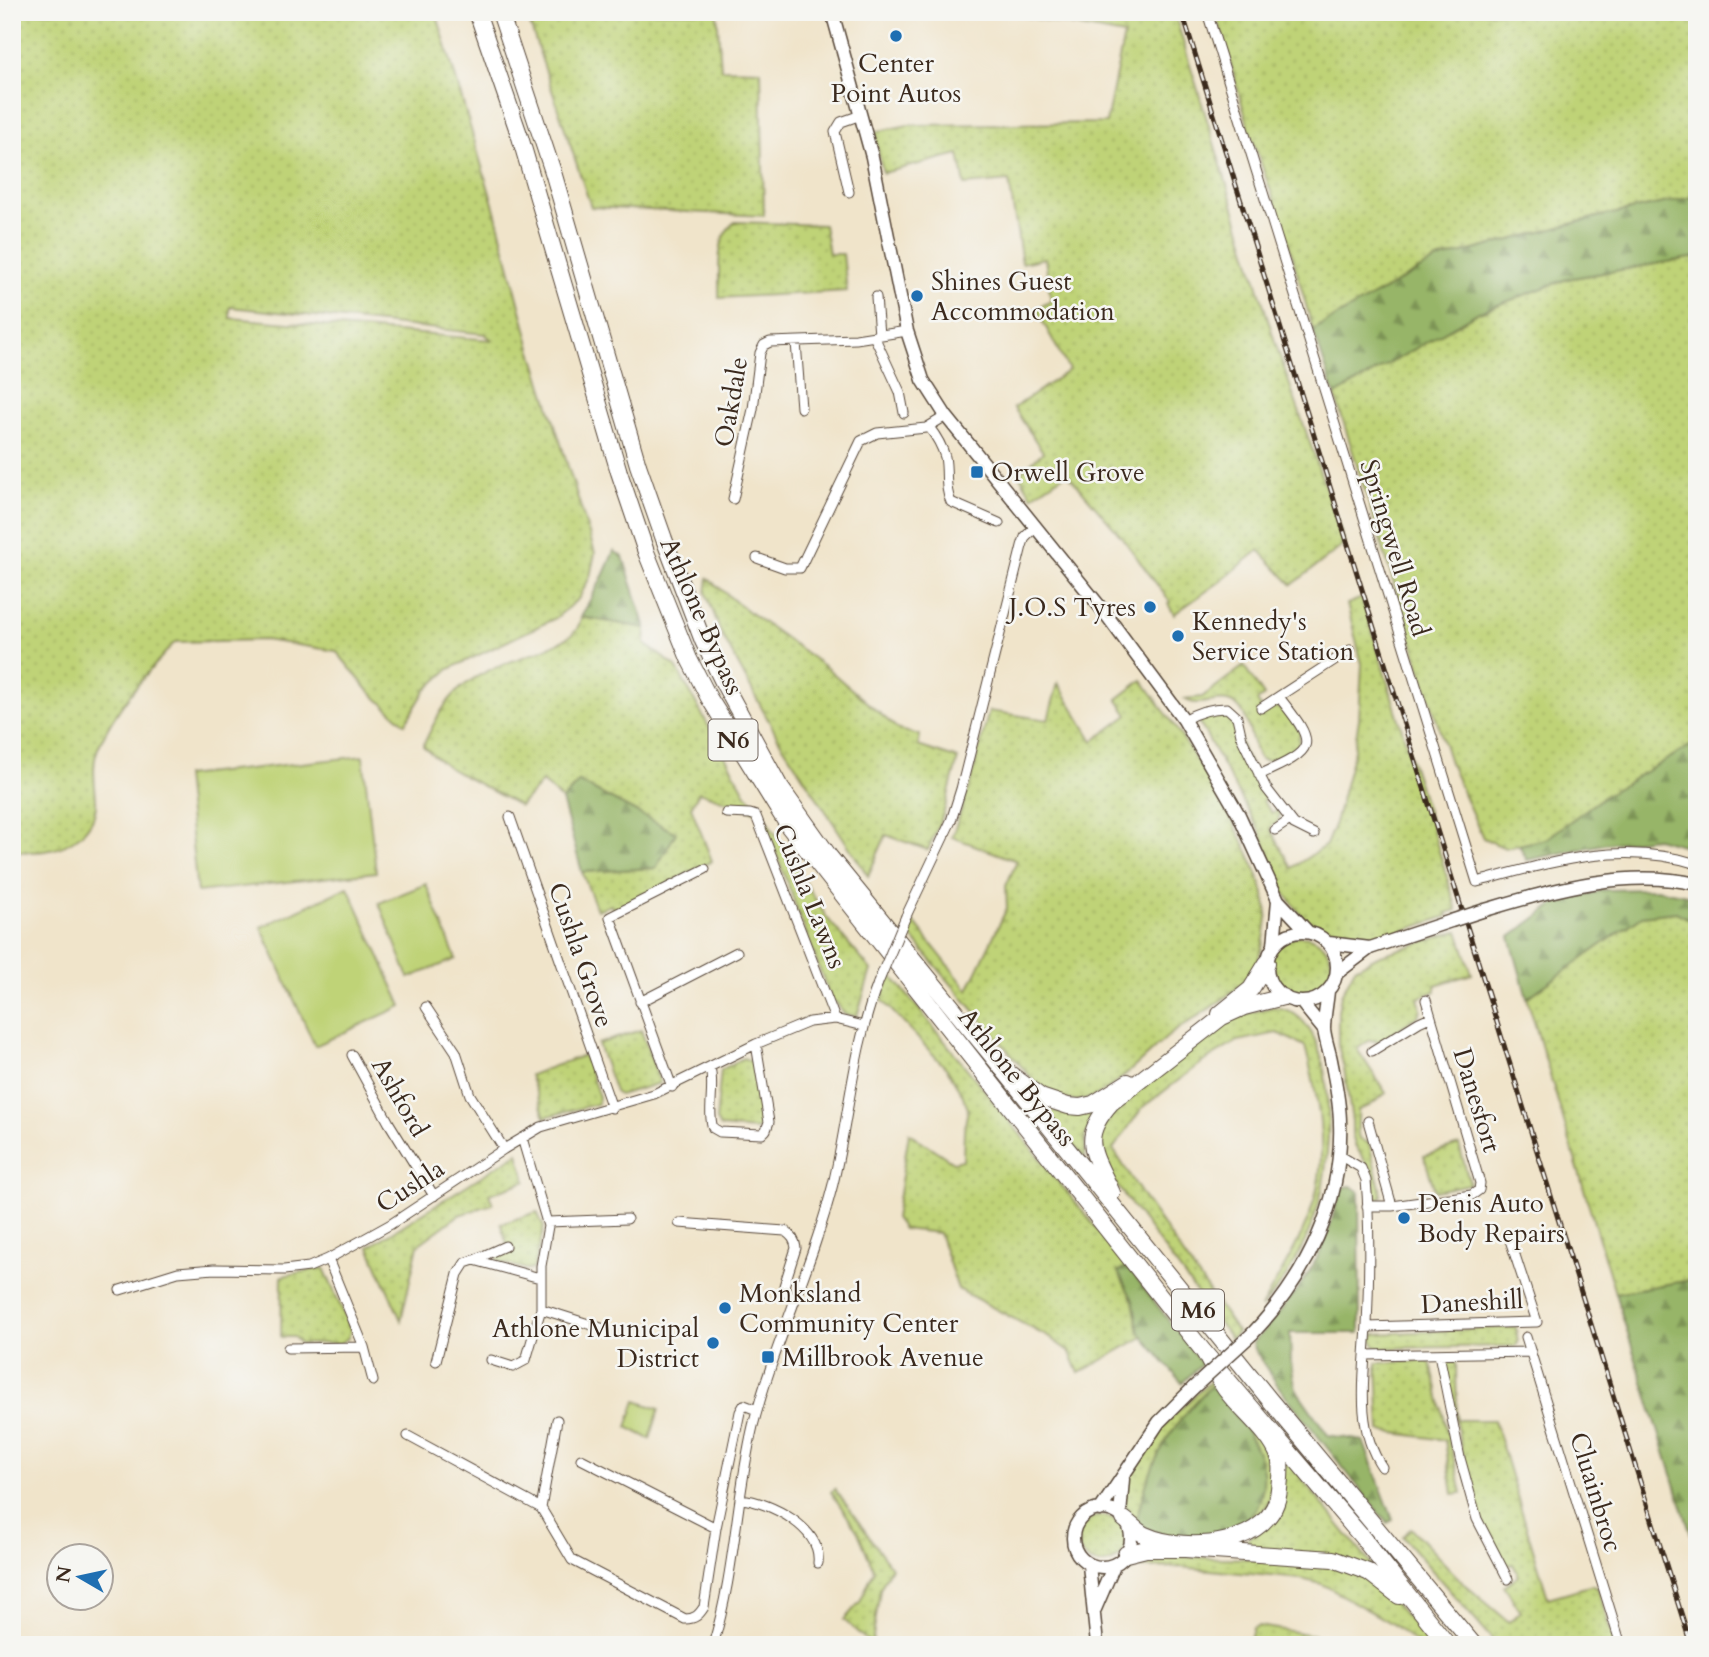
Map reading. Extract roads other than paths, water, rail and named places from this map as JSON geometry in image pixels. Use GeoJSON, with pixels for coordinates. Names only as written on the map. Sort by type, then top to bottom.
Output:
{"type":"FeatureCollection","features":[{"type":"Feature","properties":{"kind":"highway","name":"Athlone Bypass"},"geometry":{"type":"LineString","coordinates":[[477,12],[520,137],[619,472],[646,552],[689,659],[709,698],[789,827],[1204,1352]]}},
{"type":"Feature","properties":{"kind":"highway","name":"Athlone Bypass"},"geometry":{"type":"LineString","coordinates":[[502,12],[553,172],[638,465],[684,593],[725,686],[780,787],[829,856],[1002,1068]]}},
{"type":"Feature","properties":{"kind":"highway"},"geometry":{"type":"LineString","coordinates":[[1002,1068],[1041,1097],[1068,1106],[1093,1104],[1120,1088],[1237,1002],[1251,989],[1267,963]]}},
{"type":"Feature","properties":{"kind":"highway"},"geometry":{"type":"LineString","coordinates":[[1121,1213],[1093,1154],[1091,1143],[1098,1118],[1111,1103],[1222,1017],[1244,1007],[1283,997]]}},
{"type":"Feature","properties":{"kind":"highway","name":"M6"},"geometry":{"type":"LineString","coordinates":[[1002,1068],[1269,1399],[1474,1645]]}},
{"type":"Feature","properties":{"kind":"highway"},"geometry":{"type":"LineString","coordinates":[[1122,1517],[1144,1535],[1162,1540],[1205,1544],[1238,1537],[1263,1521],[1273,1509],[1279,1494],[1278,1456],[1272,1444],[1226,1391],[1204,1352]]}},
{"type":"Feature","properties":{"kind":"highway","name":"M6"},"geometry":{"type":"LineString","coordinates":[[1204,1352],[1361,1536],[1448,1645]]}},
{"type":"Feature","properties":{"kind":"highway"},"geometry":{"type":"LineString","coordinates":[[1120,1559],[1146,1549],[1185,1549],[1297,1555],[1346,1562],[1382,1581],[1432,1626]]}},
{"type":"Feature","properties":{"kind":"main road"},"geometry":{"type":"LineString","coordinates":[[832,12],[861,115],[886,220],[907,331],[923,380],[946,416],[1132,648],[1184,720],[1239,815],[1278,900],[1308,932]]}},
{"type":"Feature","properties":{"kind":"main road"},"geometry":{"type":"LineString","coordinates":[[1100,1510],[1159,1422],[1252,1335],[1281,1301],[1309,1256],[1327,1214],[1339,1155],[1337,1094],[1324,1030],[1328,991],[1337,973],[1370,948],[1564,887],[1652,877],[1697,884]]}},
{"type":"Feature","properties":{"kind":"main road"},"geometry":{"type":"LineString","coordinates":[[1278,900],[1274,945],[1267,963],[1268,978],[1283,997],[1303,1003],[1318,999],[1328,991]]}},
{"type":"Feature","properties":{"kind":"main road"},"geometry":{"type":"LineString","coordinates":[[1274,945],[1286,935],[1308,932],[1329,943],[1370,948]]}},
{"type":"Feature","properties":{"kind":"main road"},"geometry":{"type":"LineString","coordinates":[[1329,943],[1335,953],[1337,973]]}},
{"type":"Feature","properties":{"kind":"main road"},"geometry":{"type":"LineString","coordinates":[[1303,1003],[1324,1030]]}},
{"type":"Feature","properties":{"kind":"main road"},"geometry":{"type":"LineString","coordinates":[[1095,1609],[1131,1537],[1122,1517],[1120,1495],[1124,1476]]}},
{"type":"Feature","properties":{"kind":"main road"},"geometry":{"type":"LineString","coordinates":[[1120,1559],[1105,1568],[1089,1565],[1074,1547],[1073,1534],[1081,1519],[1091,1512],[1100,1510],[1122,1517]]}},
{"type":"Feature","properties":{"kind":"main road"},"geometry":{"type":"LineString","coordinates":[[1089,1565],[1097,1645]]}},
{"type":"Feature","properties":{"kind":"street","name":"Springwell Road"},"geometry":{"type":"LineString","coordinates":[[1207,12],[1477,882],[1580,856],[1609,852],[1670,855],[1697,864]]}},
{"type":"Feature","properties":{"kind":"street"},"geometry":{"type":"LineString","coordinates":[[849,192],[835,132],[841,122],[861,115]]}},
{"type":"Feature","properties":{"kind":"street"},"geometry":{"type":"LineString","coordinates":[[876,297],[876,336],[900,392],[904,413]]}},
{"type":"Feature","properties":{"kind":"street","name":"Oakdale"},"geometry":{"type":"LineString","coordinates":[[733,499],[748,436],[762,346],[770,342],[876,336],[907,331]]}},
{"type":"Feature","properties":{"kind":"street"},"geometry":{"type":"LineString","coordinates":[[796,342],[801,408]]}},
{"type":"Feature","properties":{"kind":"street"},"geometry":{"type":"LineString","coordinates":[[757,558],[785,568],[800,568],[861,441],[877,433],[929,427],[946,416]]}},
{"type":"Feature","properties":{"kind":"street"},"geometry":{"type":"LineString","coordinates":[[929,427],[945,456],[947,492],[951,502],[999,523]]}},
{"type":"Feature","properties":{"kind":"street"},"geometry":{"type":"LineString","coordinates":[[713,1645],[728,1580],[757,1410],[832,1186],[864,1026],[878,983],[906,916],[951,821],[976,735],[1022,546],[1025,537],[1035,527]]}},
{"type":"Feature","properties":{"kind":"street"},"geometry":{"type":"LineString","coordinates":[[1261,708],[1350,650]]}},
{"type":"Feature","properties":{"kind":"street"},"geometry":{"type":"LineString","coordinates":[[1259,775],[1294,759],[1304,750],[1307,738],[1305,731],[1279,697]]}},
{"type":"Feature","properties":{"kind":"street"},"geometry":{"type":"LineString","coordinates":[[1184,720],[1194,714],[1227,708],[1237,717],[1242,739],[1259,775],[1290,820],[1314,834]]}},
{"type":"Feature","properties":{"kind":"street","name":"Cushla Lawns"},"geometry":{"type":"LineString","coordinates":[[726,813],[756,816],[835,1019]]}},
{"type":"Feature","properties":{"kind":"street","name":"Cushla Grove"},"geometry":{"type":"LineString","coordinates":[[510,817],[612,1108]]}},
{"type":"Feature","properties":{"kind":"street"},"geometry":{"type":"LineString","coordinates":[[1275,830],[1290,820]]}},
{"type":"Feature","properties":{"kind":"street"},"geometry":{"type":"LineString","coordinates":[[672,1087],[609,912],[705,869]]}},
{"type":"Feature","properties":{"kind":"street"},"geometry":{"type":"LineString","coordinates":[[640,1002],[737,952]]}},
{"type":"Feature","properties":{"kind":"street","name":"Danesfort"},"geometry":{"type":"LineString","coordinates":[[1367,1206],[1392,1206],[1472,1195],[1479,1190],[1480,1183],[1426,1000]]}},
{"type":"Feature","properties":{"kind":"street"},"geometry":{"type":"LineString","coordinates":[[426,1007],[456,1052],[470,1095],[504,1149]]}},
{"type":"Feature","properties":{"kind":"street","name":"Danesfort"},"geometry":{"type":"LineString","coordinates":[[1372,1051],[1430,1017]]}},
{"type":"Feature","properties":{"kind":"street","name":"Cushla"},"geometry":{"type":"LineString","coordinates":[[120,1290],[178,1272],[309,1267],[391,1224],[541,1127],[612,1108],[672,1087],[756,1044],[809,1022],[835,1019],[864,1026]]}},
{"type":"Feature","properties":{"kind":"street"},"geometry":{"type":"LineString","coordinates":[[710,1066],[713,1084],[713,1128],[720,1132],[762,1134],[769,1122],[756,1044]]}},
{"type":"Feature","properties":{"kind":"street","name":"Ashford"},"geometry":{"type":"LineString","coordinates":[[352,1055],[389,1123],[434,1196]]}},
{"type":"Feature","properties":{"kind":"street"},"geometry":{"type":"LineString","coordinates":[[1368,1121],[1392,1206]]}},
{"type":"Feature","properties":{"kind":"street"},"geometry":{"type":"LineString","coordinates":[[491,1360],[513,1367],[526,1360],[541,1309],[540,1278],[548,1222],[522,1138]]}},
{"type":"Feature","properties":{"kind":"street"},"geometry":{"type":"LineString","coordinates":[[1339,1155],[1361,1168],[1366,1180],[1367,1327],[1364,1395],[1367,1429],[1372,1448],[1382,1466]]}},
{"type":"Feature","properties":{"kind":"street"},"geometry":{"type":"LineString","coordinates":[[548,1222],[627,1219]]}},
{"type":"Feature","properties":{"kind":"street"},"geometry":{"type":"LineString","coordinates":[[679,1223],[785,1231],[790,1234],[796,1248],[784,1286],[789,1296],[794,1298]]}},
{"type":"Feature","properties":{"kind":"street","name":"Daneshill"},"geometry":{"type":"LineString","coordinates":[[1367,1327],[1537,1322],[1510,1240]]}},
{"type":"Feature","properties":{"kind":"street"},"geometry":{"type":"LineString","coordinates":[[436,1361],[459,1270],[465,1263],[505,1246]]}},
{"type":"Feature","properties":{"kind":"street"},"geometry":{"type":"LineString","coordinates":[[328,1259],[364,1348],[373,1381]]}},
{"type":"Feature","properties":{"kind":"street"},"geometry":{"type":"LineString","coordinates":[[474,1260],[540,1278]]}},
{"type":"Feature","properties":{"kind":"street"},"geometry":{"type":"LineString","coordinates":[[541,1309],[601,1328]]}},
{"type":"Feature","properties":{"kind":"street","name":"Cluainbroc"},"geometry":{"type":"LineString","coordinates":[[1526,1337],[1621,1645]]}},
{"type":"Feature","properties":{"kind":"street"},"geometry":{"type":"LineString","coordinates":[[288,1348],[364,1348]]}},
{"type":"Feature","properties":{"kind":"street"},"geometry":{"type":"LineString","coordinates":[[1365,1355],[1531,1352]]}},
{"type":"Feature","properties":{"kind":"street"},"geometry":{"type":"LineString","coordinates":[[1439,1354],[1460,1458],[1477,1520],[1508,1578]]}},
{"type":"Feature","properties":{"kind":"street"},"geometry":{"type":"LineString","coordinates":[[408,1436],[541,1508],[572,1560],[685,1619],[700,1615],[704,1607],[716,1528],[740,1412],[744,1405],[757,1410]]}},
{"type":"Feature","properties":{"kind":"street"},"geometry":{"type":"LineString","coordinates":[[541,1508],[557,1420]]}},
{"type":"Feature","properties":{"kind":"street"},"geometry":{"type":"LineString","coordinates":[[582,1459],[716,1528]]}},
{"type":"Feature","properties":{"kind":"street"},"geometry":{"type":"LineString","coordinates":[[741,1499],[763,1503],[779,1510],[808,1535],[817,1549],[818,1563]]}},
{"type":"Feature","properties":{"kind":"railway"},"geometry":{"type":"LineString","coordinates":[[1182,12],[1691,1645]]}},
{"type":"Feature","properties":{"kind":"place","name":"Center Point Autos"},"geometry":{"type":"Point","coordinates":[896,36]}},
{"type":"Feature","properties":{"kind":"place","name":"Shines Guest Accommodation"},"geometry":{"type":"Point","coordinates":[917,296]}},
{"type":"Feature","properties":{"kind":"place","name":"Orwell Grove"},"geometry":{"type":"Point","coordinates":[977,472]}},
{"type":"Feature","properties":{"kind":"place","name":"J.O.S Tyres"},"geometry":{"type":"Point","coordinates":[1150,607]}},
{"type":"Feature","properties":{"kind":"place","name":"Kennedy's Service Station"},"geometry":{"type":"Point","coordinates":[1178,636]}},
{"type":"Feature","properties":{"kind":"place","name":"Denis Auto Body Repairs"},"geometry":{"type":"Point","coordinates":[1404,1218]}},
{"type":"Feature","properties":{"kind":"place","name":"Monksland Community Center"},"geometry":{"type":"Point","coordinates":[725,1308]}},
{"type":"Feature","properties":{"kind":"place","name":"Athlone Municipal District"},"geometry":{"type":"Point","coordinates":[713,1343]}},
{"type":"Feature","properties":{"kind":"place","name":"Millbrook Avenue"},"geometry":{"type":"Point","coordinates":[768,1357]}}]}
